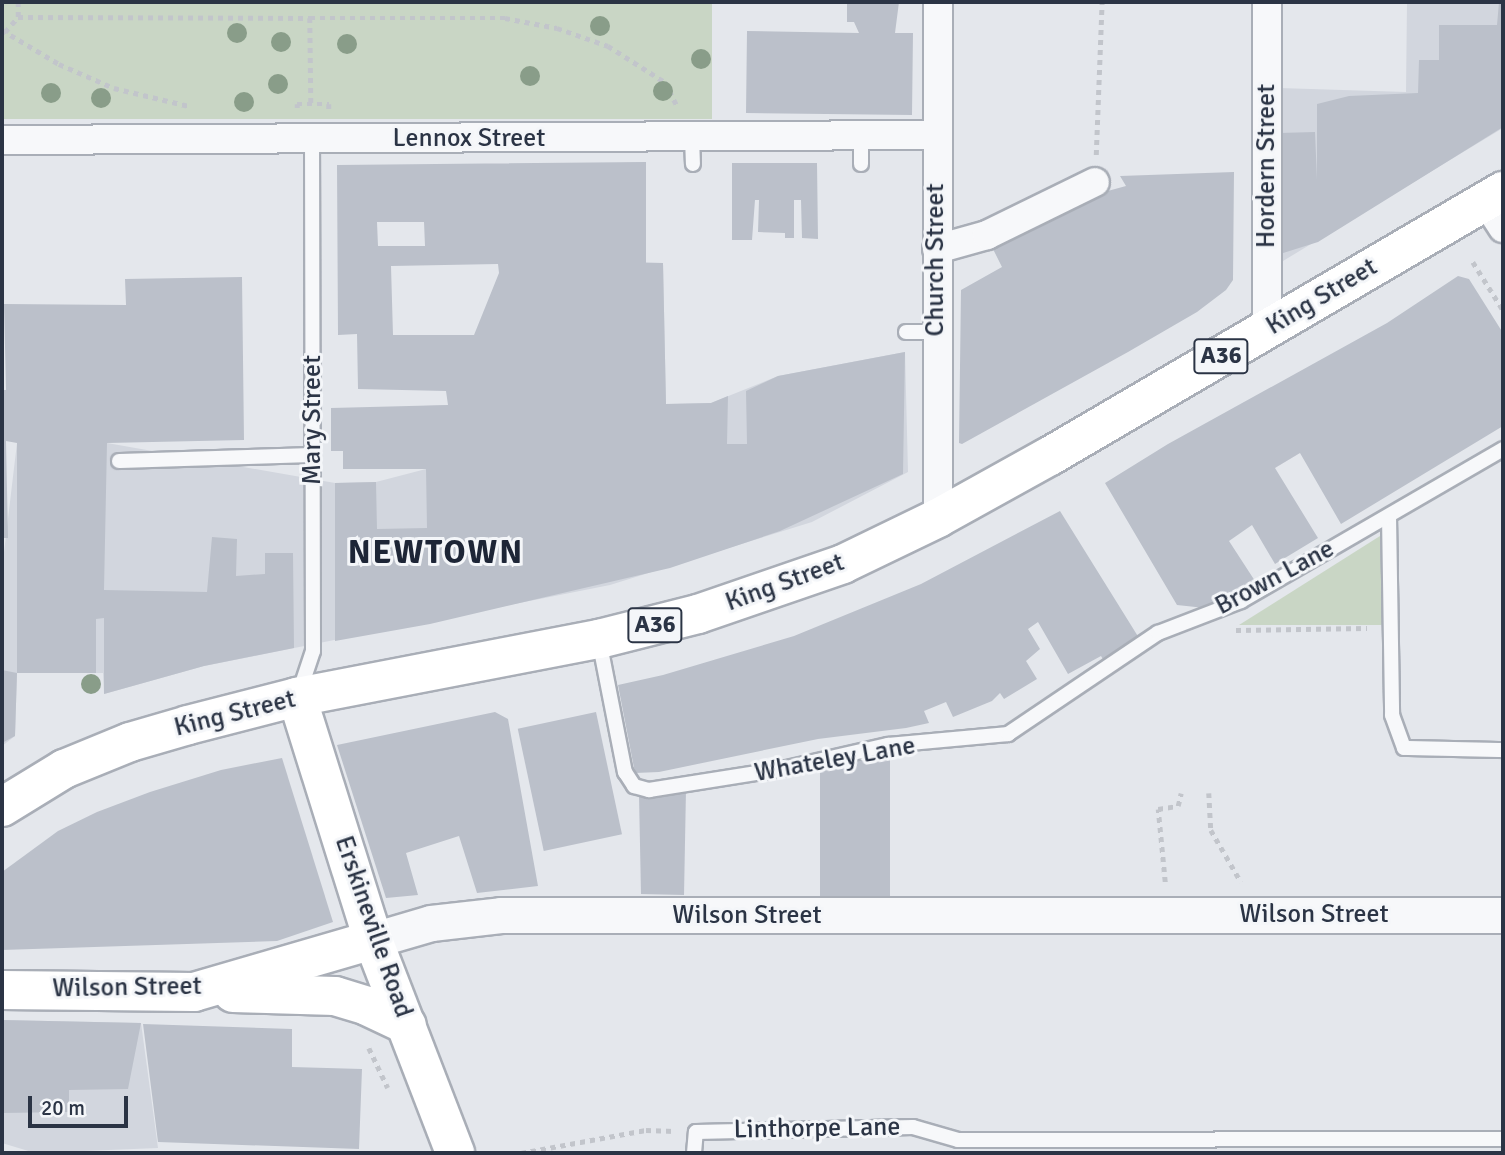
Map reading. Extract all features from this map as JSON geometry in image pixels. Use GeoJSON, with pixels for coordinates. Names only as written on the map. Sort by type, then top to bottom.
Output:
{"type":"FeatureCollection","features":[{"type":"Feature","properties":{"kind":"main road","name":"King Street"},"geometry":{"type":"LineString","coordinates":[[2,807],[64,769],[130,743],[298,698],[599,639],[698,614],[843,564],[938,518],[1266,330],[1497,207]]}},
{"type":"Feature","properties":{"kind":"main road","name":"Erskineville Road"},"geometry":{"type":"LineString","coordinates":[[298,698],[373,940],[455,1153]]}},
{"type":"Feature","properties":{"kind":"main road","name":"Wilson Street"},"geometry":{"type":"LineString","coordinates":[[2,990],[194,992],[373,940]]}},
{"type":"Feature","properties":{"kind":"main road"},"geometry":{"type":"LineString","coordinates":[[194,992],[335,996],[367,1006],[407,1025]]}},
{"type":"Feature","properties":{"kind":"street","name":"Church Street"},"geometry":{"type":"LineString","coordinates":[[938,2],[938,518]]}},
{"type":"Feature","properties":{"kind":"street","name":"Hordern Street"},"geometry":{"type":"LineString","coordinates":[[1266,330],[1267,2]]}},
{"type":"Feature","properties":{"kind":"street","name":"Lennox Street"},"geometry":{"type":"LineString","coordinates":[[2,139],[312,140],[936,135]]}},
{"type":"Feature","properties":{"kind":"street"},"geometry":{"type":"LineString","coordinates":[[937,249],[987,235],[1095,182]]}},
{"type":"Feature","properties":{"kind":"street","name":"Wilson Street"},"geometry":{"type":"LineString","coordinates":[[373,940],[431,923],[501,915],[1503,915]]}},
{"type":"Feature","properties":{"kind":"lane"},"geometry":{"type":"LineString","coordinates":[[861,136],[861,164]]}},
{"type":"Feature","properties":{"kind":"lane","name":"Mary Street"},"geometry":{"type":"LineString","coordinates":[[298,698],[313,651],[312,140]]}},
{"type":"Feature","properties":{"kind":"lane"},"geometry":{"type":"LineString","coordinates":[[906,332],[936,331]]}},
{"type":"Feature","properties":{"kind":"lane","name":"Brown Lane"},"geometry":{"type":"LineString","coordinates":[[1158,633],[1241,601],[1503,449]]}},
{"type":"Feature","properties":{"kind":"lane"},"geometry":{"type":"LineString","coordinates":[[119,461],[313,455]]}},
{"type":"Feature","properties":{"kind":"lane"},"geometry":{"type":"LineString","coordinates":[[1389,516],[1392,715],[1404,748],[1503,750]]}},
{"type":"Feature","properties":{"kind":"lane","name":"Whateley Lane"},"geometry":{"type":"LineString","coordinates":[[599,639],[625,772],[634,786],[649,790],[782,769],[888,745],[1008,734],[1158,633]]}},
{"type":"Feature","properties":{"kind":"lane","name":"Linthorpe Lane"},"geometry":{"type":"LineString","coordinates":[[694,1153],[695,1132],[913,1127],[958,1140],[1503,1139]]}},
{"type":"Feature","properties":{"kind":"path"},"geometry":{"type":"LineString","coordinates":[[18,2],[18,17]]}},
{"type":"Feature","properties":{"kind":"path"},"geometry":{"type":"LineString","coordinates":[[1095,182],[1102,2]]}},
{"type":"Feature","properties":{"kind":"path"},"geometry":{"type":"LineString","coordinates":[[194,107],[114,88],[59,64],[3,31],[18,17],[505,18],[556,28],[608,47],[665,82],[688,138]]}},
{"type":"Feature","properties":{"kind":"path"},"geometry":{"type":"LineString","coordinates":[[310,18],[311,104]]}},
{"type":"Feature","properties":{"kind":"path"},"geometry":{"type":"LineString","coordinates":[[297,104],[329,104]]}},
{"type":"Feature","properties":{"kind":"path"},"geometry":{"type":"LineString","coordinates":[[1473,262],[1503,310]]}},
{"type":"Feature","properties":{"kind":"path"},"geometry":{"type":"LineString","coordinates":[[1228,631],[1390,628]]}},
{"type":"Feature","properties":{"kind":"path"},"geometry":{"type":"LineString","coordinates":[[1165,885],[1158,809],[1178,806],[1181,793]]}},
{"type":"Feature","properties":{"kind":"path"},"geometry":{"type":"LineString","coordinates":[[1209,793],[1211,830],[1246,892]]}},
{"type":"Feature","properties":{"kind":"path"},"geometry":{"type":"LineString","coordinates":[[520,1153],[646,1129],[695,1132]]}},
{"type":"Feature","properties":{"kind":"shaded area"},"geometry":{"type":"Polygon","coordinates":[[[1407,2],[1503,2],[1503,128],[1283,261],[1279,258],[1279,88],[1406,92],[1407,2]]]}},
{"type":"Feature","properties":{"kind":"shaded area"},"geometry":{"type":"Polygon","coordinates":[[[646,162],[646,262],[663,263],[666,404],[711,403],[778,376],[905,352],[908,472],[812,522],[610,585],[204,666],[104,694],[103,673],[17,673],[15,736],[2,746],[2,569],[17,443],[107,443],[335,483],[376,482],[426,469],[423,406],[495,403],[620,163],[646,162]]]}},
{"type":"Feature","properties":{"kind":"shaded area"},"geometry":{"type":"Polygon","coordinates":[[[2,1020],[141,1023],[158,1148],[35,1153],[2,1143],[2,1020]]]}},
{"type":"Feature","properties":{"kind":"green space"},"geometry":{"type":"Polygon","coordinates":[[[2,2],[712,2],[712,119],[2,119],[2,2]]]}},
{"type":"Feature","properties":{"kind":"green space"},"geometry":{"type":"Polygon","coordinates":[[[1380,536],[1383,625],[1239,625],[1380,536]]]}},
{"type":"Feature","properties":{"kind":"building"},"geometry":{"type":"Polygon","coordinates":[[[847,2],[899,2],[895,33],[913,33],[912,115],[746,113],[747,31],[859,33],[854,22],[847,22],[847,2]]]}},
{"type":"Feature","properties":{"kind":"building"},"geometry":{"type":"Polygon","coordinates":[[[1499,2],[1503,2],[1503,127],[1318,242],[1280,254],[1279,133],[1315,132],[1317,180],[1317,104],[1349,96],[1418,93],[1419,60],[1439,60],[1439,25],[1497,25],[1499,2]]]}},
{"type":"Feature","properties":{"kind":"building"},"geometry":{"type":"Polygon","coordinates":[[[646,162],[646,263],[663,263],[666,404],[711,403],[728,396],[727,444],[747,444],[746,391],[778,376],[905,352],[903,474],[780,531],[670,568],[430,624],[335,641],[335,483],[376,482],[377,529],[427,528],[426,469],[343,469],[343,451],[331,451],[331,408],[448,405],[446,391],[358,389],[357,334],[338,335],[337,165],[646,162]],[[377,222],[378,246],[425,246],[424,222],[377,222]],[[498,264],[391,266],[393,335],[474,335],[499,273],[498,264]]]}},
{"type":"Feature","properties":{"kind":"building"},"geometry":{"type":"Polygon","coordinates":[[[732,163],[817,163],[818,239],[802,238],[801,200],[794,200],[794,238],[785,238],[785,233],[758,232],[759,200],[755,200],[752,240],[732,240],[732,163]]]}},
{"type":"Feature","properties":{"kind":"building"},"geometry":{"type":"Polygon","coordinates":[[[1234,172],[1233,280],[1226,290],[1197,312],[1128,352],[962,444],[959,443],[961,290],[1002,267],[992,247],[1093,195],[1126,186],[1120,176],[1234,172]]]}},
{"type":"Feature","properties":{"kind":"building"},"geometry":{"type":"Polygon","coordinates":[[[1458,276],[1469,279],[1503,333],[1503,426],[1341,524],[1300,453],[1275,468],[1318,538],[1275,564],[1252,525],[1229,541],[1255,581],[1205,608],[1177,605],[1105,483],[1168,444],[1387,323],[1458,276]]]}},
{"type":"Feature","properties":{"kind":"building"},"geometry":{"type":"Polygon","coordinates":[[[242,277],[244,440],[107,443],[104,590],[207,592],[212,537],[237,539],[236,576],[265,574],[265,553],[293,553],[294,648],[204,666],[104,694],[104,618],[96,619],[96,673],[17,673],[17,443],[6,441],[8,538],[2,538],[2,390],[6,390],[4,304],[126,305],[125,279],[242,277]]]}},
{"type":"Feature","properties":{"kind":"building"},"geometry":{"type":"Polygon","coordinates":[[[1060,511],[1139,638],[1104,661],[1101,656],[1068,674],[1038,622],[1028,629],[1040,649],[1026,661],[1037,679],[1004,699],[1000,693],[992,701],[953,717],[946,702],[924,711],[929,723],[906,728],[818,739],[659,772],[635,773],[618,685],[663,675],[794,636],[921,584],[1060,511]]]}},
{"type":"Feature","properties":{"kind":"building"},"geometry":{"type":"Polygon","coordinates":[[[2,670],[17,673],[15,736],[2,743],[2,670]]]}},
{"type":"Feature","properties":{"kind":"building"},"geometry":{"type":"Polygon","coordinates":[[[495,712],[508,719],[538,886],[477,893],[459,836],[406,853],[418,895],[386,898],[337,745],[495,712]]]}},
{"type":"Feature","properties":{"kind":"building"},"geometry":{"type":"Polygon","coordinates":[[[596,712],[622,834],[544,851],[518,729],[596,712]]]}},
{"type":"Feature","properties":{"kind":"building"},"geometry":{"type":"Polygon","coordinates":[[[820,754],[890,754],[890,896],[820,896],[820,754]]]}},
{"type":"Feature","properties":{"kind":"building"},"geometry":{"type":"Polygon","coordinates":[[[282,758],[333,922],[277,941],[2,950],[2,872],[58,831],[97,812],[150,792],[221,770],[282,758]]]}},
{"type":"Feature","properties":{"kind":"building"},"geometry":{"type":"Polygon","coordinates":[[[686,789],[684,895],[641,894],[639,795],[686,789]]]}},
{"type":"Feature","properties":{"kind":"building"},"geometry":{"type":"Polygon","coordinates":[[[2,1020],[141,1023],[128,1089],[69,1090],[69,1112],[2,1113],[2,1020]]]}},
{"type":"Feature","properties":{"kind":"building"},"geometry":{"type":"Polygon","coordinates":[[[143,1024],[292,1029],[292,1067],[362,1069],[359,1149],[158,1142],[143,1024]]]}},
{"type":"Feature","properties":{"kind":"district","name":"NEWTOWN"},"geometry":{"type":"Point","coordinates":[436,553]}}]}
